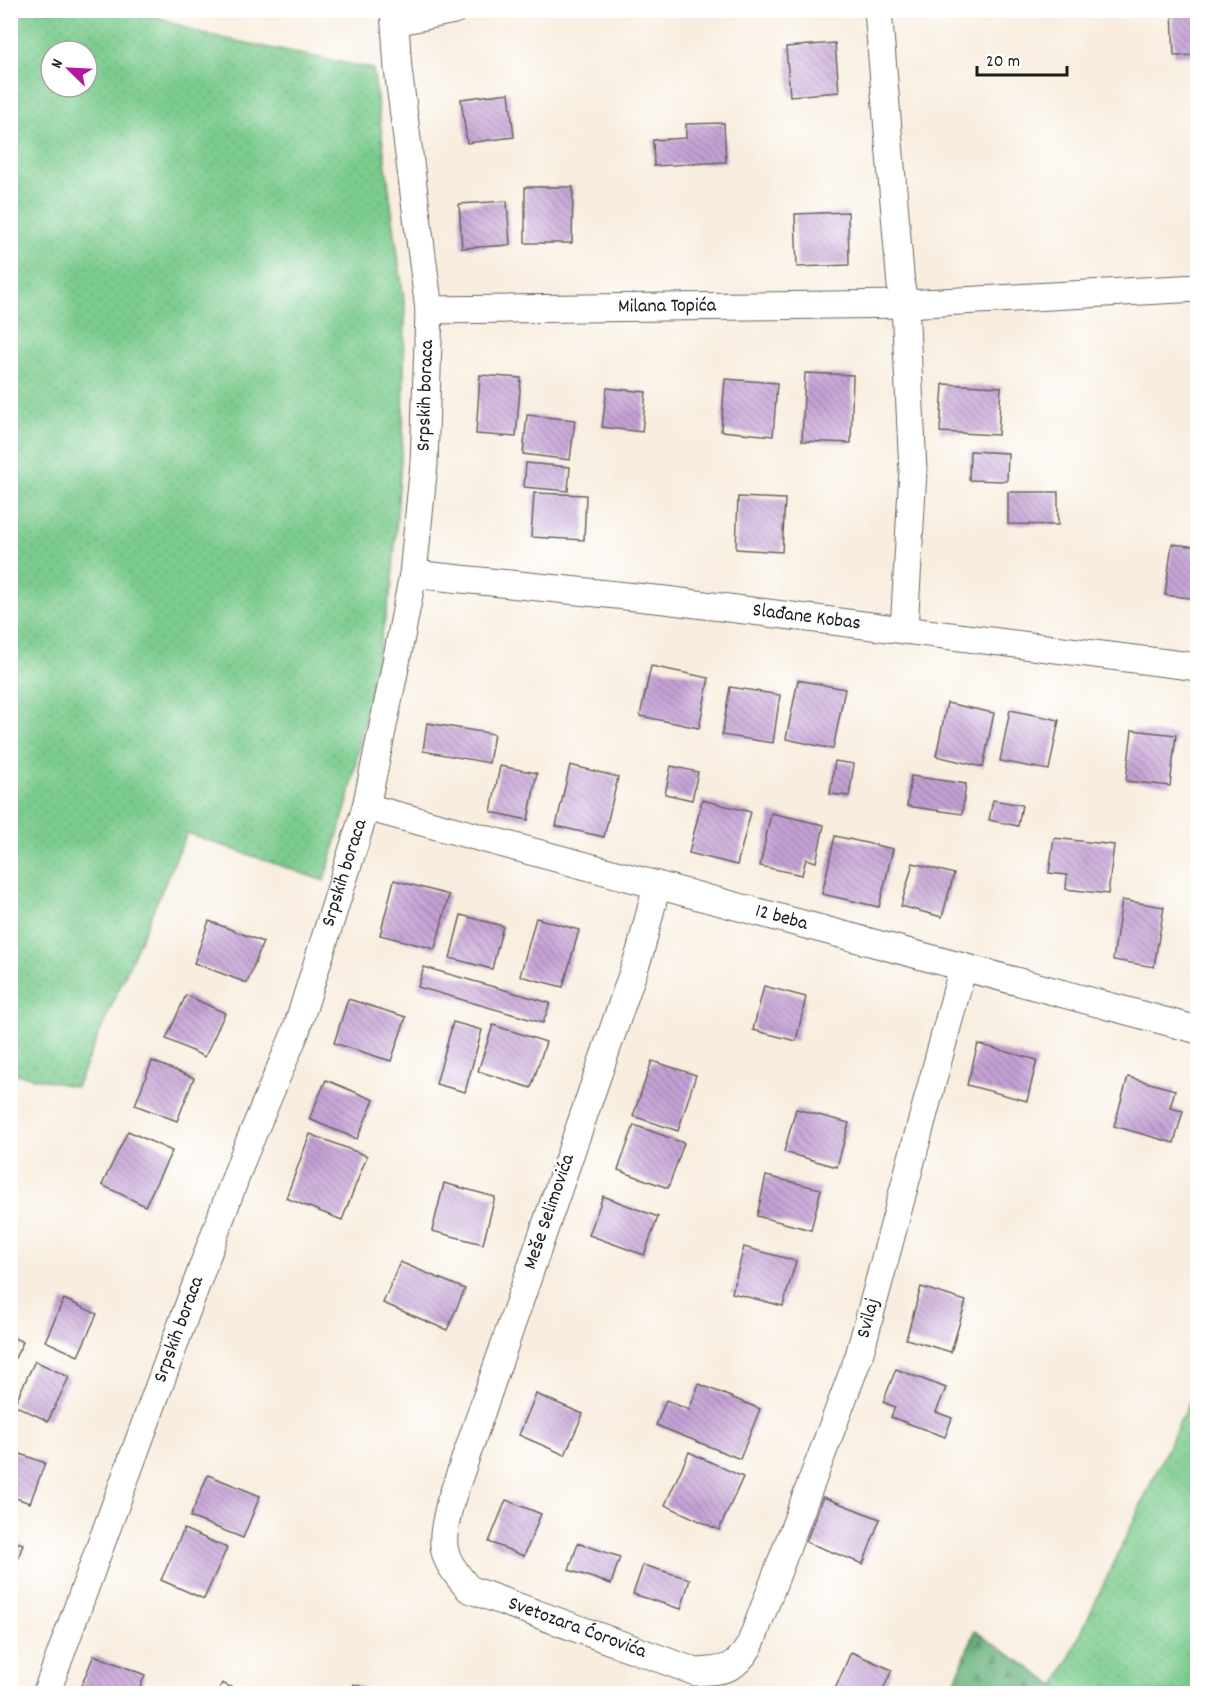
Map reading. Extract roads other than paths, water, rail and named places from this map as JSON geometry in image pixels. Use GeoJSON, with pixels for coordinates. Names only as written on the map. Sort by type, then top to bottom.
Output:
{"type":"FeatureCollection","features":[{"type":"Feature","properties":{"kind":"street"},"geometry":{"type":"LineString","coordinates":[[395,16],[454,10]]}},
{"type":"Feature","properties":{"kind":"street"},"geometry":{"type":"LineString","coordinates":[[878,10],[901,286],[905,304],[913,471],[904,630]]}},
{"type":"Feature","properties":{"kind":"street","name":"Srpskih boraca"},"geometry":{"type":"LineString","coordinates":[[46,1694],[243,1157],[296,1031],[366,807],[413,574],[424,464],[429,310],[398,69],[395,16]]}},
{"type":"Feature","properties":{"kind":"street","name":"Milana Topića"},"geometry":{"type":"LineString","coordinates":[[429,310],[905,304],[1197,288]]}},
{"type":"Feature","properties":{"kind":"street","name":"Slađane Kobas"},"geometry":{"type":"LineString","coordinates":[[413,574],[665,600],[1197,667]]}},
{"type":"Feature","properties":{"kind":"street","name":"12 beba"},"geometry":{"type":"LineString","coordinates":[[366,807],[1197,1030]]}},
{"type":"Feature","properties":{"kind":"street","name":"Meše Selimovića"},"geometry":{"type":"LineString","coordinates":[[442,1538],[450,1503],[640,952],[657,885]]}},
{"type":"Feature","properties":{"kind":"street","name":"Svilaj"},"geometry":{"type":"LineString","coordinates":[[741,1660],[750,1645],[859,1356],[963,967]]}},
{"type":"Feature","properties":{"kind":"street","name":"Svetozara Ćorovića"},"geometry":{"type":"LineString","coordinates":[[442,1538],[449,1566],[469,1589],[696,1672],[725,1670],[741,1660]]}}]}
